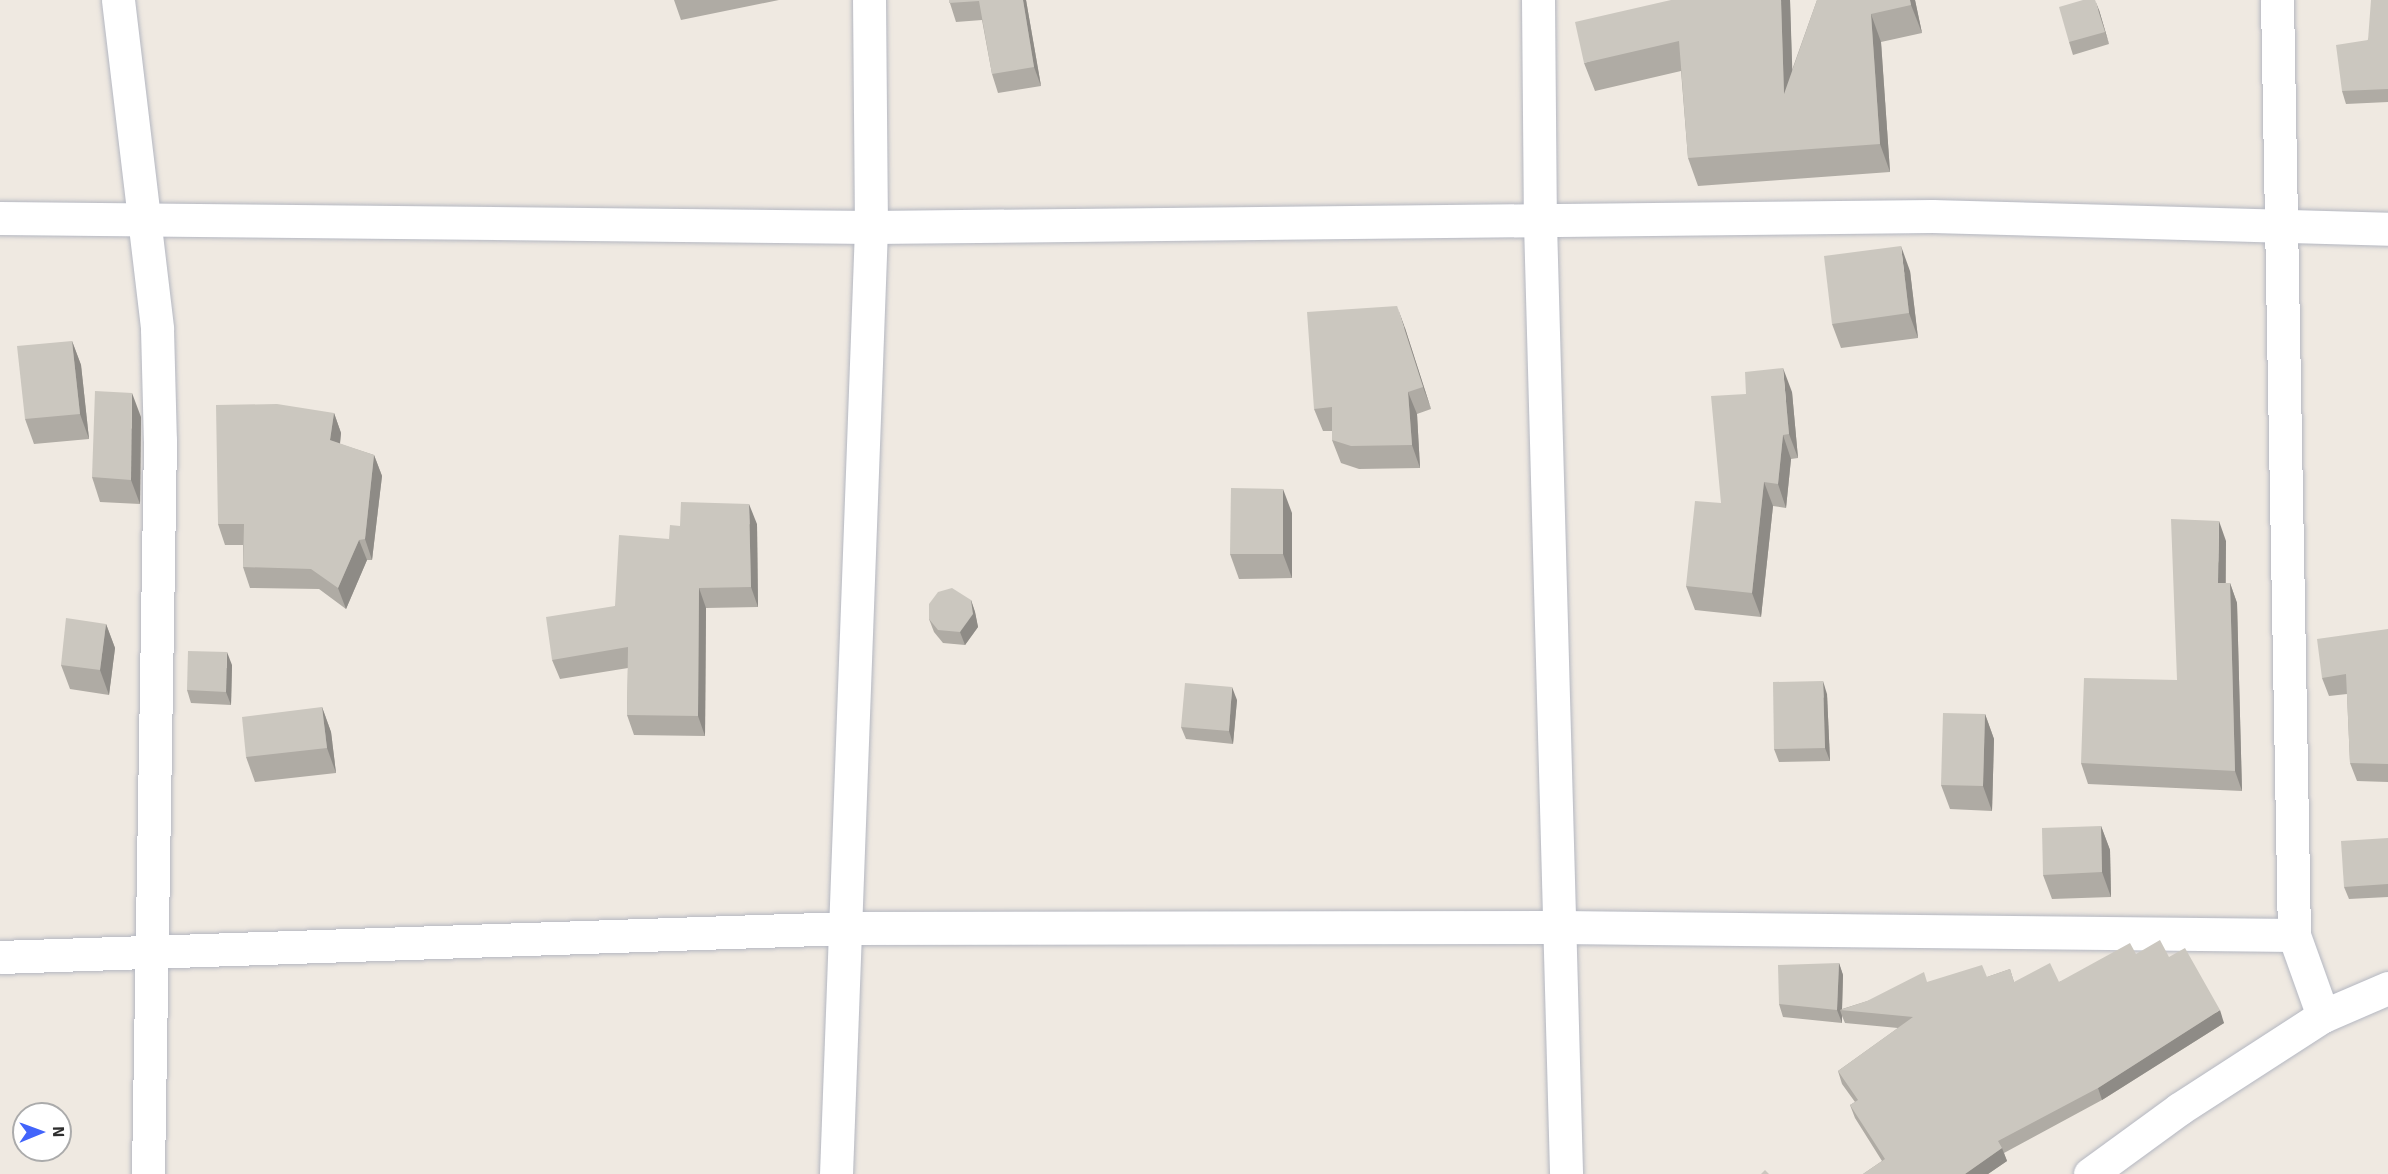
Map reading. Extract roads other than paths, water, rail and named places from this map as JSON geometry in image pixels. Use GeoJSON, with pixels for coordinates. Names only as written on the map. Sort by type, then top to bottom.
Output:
{"type":"FeatureCollection","features":[{"type":"Feature","properties":{"kind":"street"},"geometry":{"type":"LineString","coordinates":[[117,0],[157,329],[160,440],[148,1174]]}},
{"type":"Feature","properties":{"kind":"street"},"geometry":{"type":"LineString","coordinates":[[836,1174],[847,928],[871,227],[869,0]]}},
{"type":"Feature","properties":{"kind":"street"},"geometry":{"type":"LineString","coordinates":[[1538,0],[1540,223],[1566,1174]]}},
{"type":"Feature","properties":{"kind":"street"},"geometry":{"type":"LineString","coordinates":[[2277,0],[2294,935],[2323,1016]]}},
{"type":"Feature","properties":{"kind":"street"},"geometry":{"type":"LineString","coordinates":[[0,218],[871,227],[1540,223],[1932,216],[2282,228],[2388,229]]}},
{"type":"Feature","properties":{"kind":"street"},"geometry":{"type":"LineString","coordinates":[[0,957],[153,954],[847,928],[1560,927],[2294,935]]}},
{"type":"Feature","properties":{"kind":"street"},"geometry":{"type":"LineString","coordinates":[[2090,1174],[2179,1109],[2323,1016],[2388,988]]}}]}
